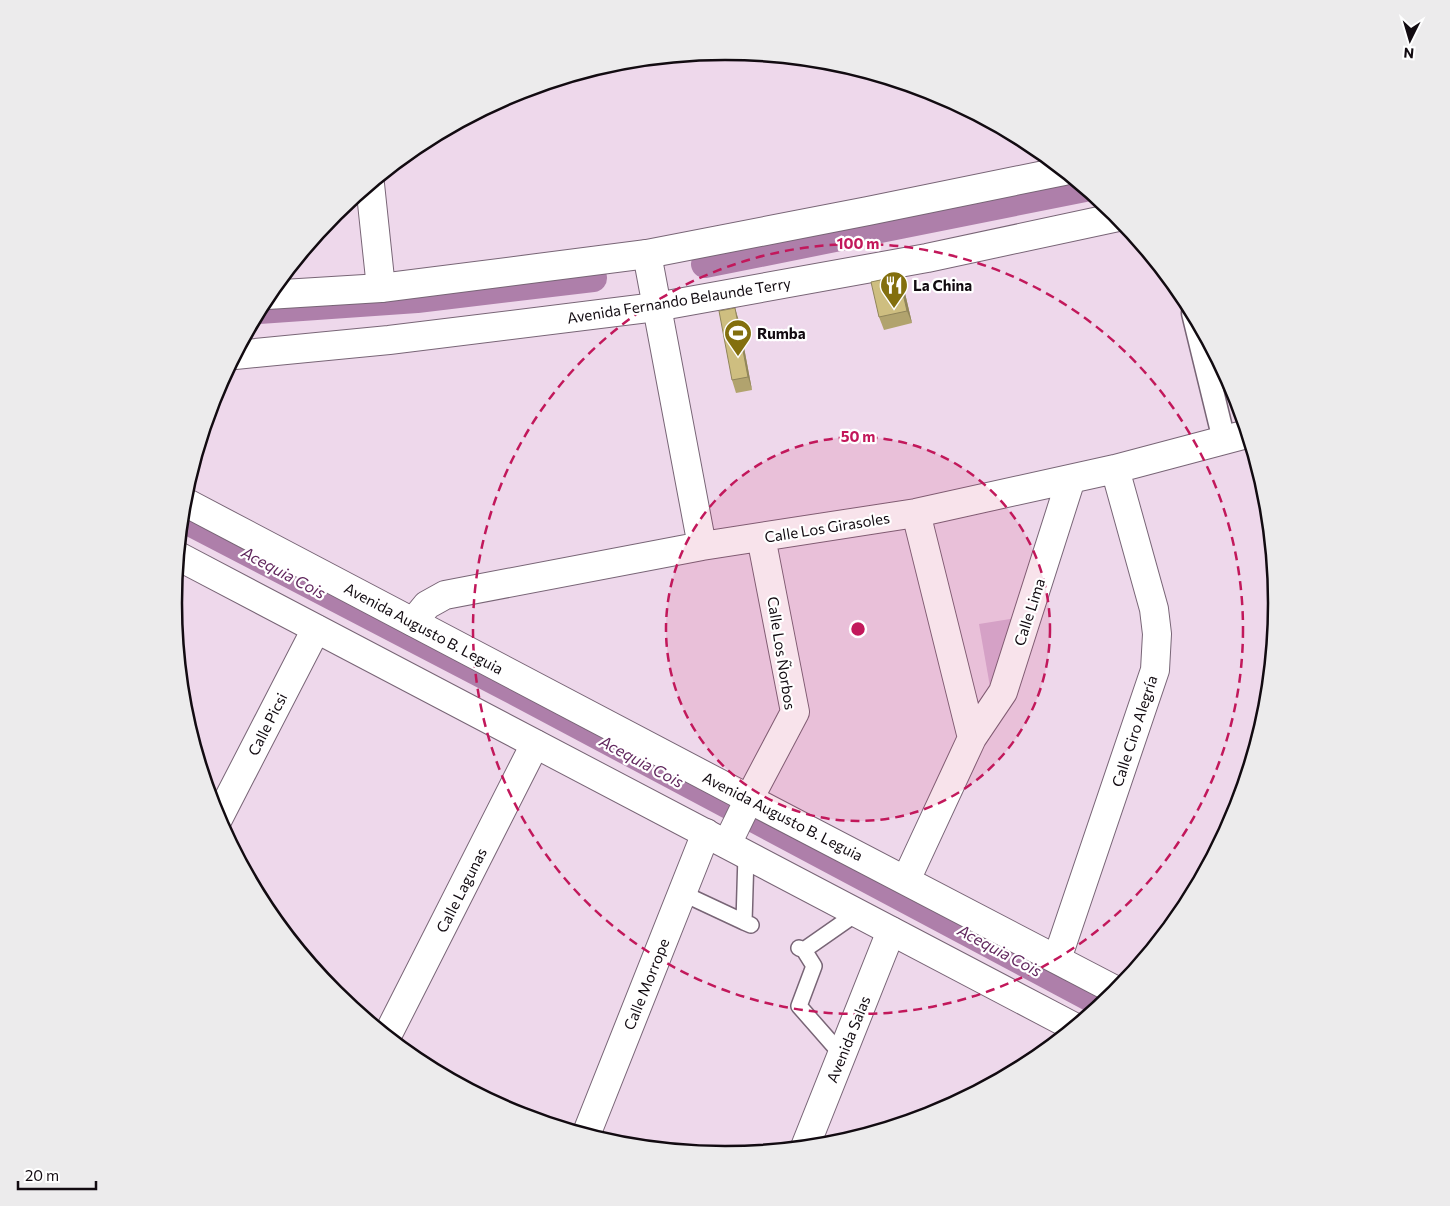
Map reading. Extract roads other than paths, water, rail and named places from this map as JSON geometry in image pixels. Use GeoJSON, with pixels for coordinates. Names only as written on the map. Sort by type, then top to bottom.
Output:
{"type":"FeatureCollection","features":[{"type":"Feature","properties":{"kind":"street"},"geometry":{"type":"LineString","coordinates":[[279,294],[381,288],[647,254],[868,212],[1057,173]]}},
{"type":"Feature","properties":{"kind":"street"},"geometry":{"type":"LineString","coordinates":[[371,192],[381,288]]}},
{"type":"Feature","properties":{"kind":"street","name":"Avenida Fernando Belaunde Terry"},"geometry":{"type":"LineString","coordinates":[[243,354],[390,340],[656,307],[927,258],[1109,219]]}},
{"type":"Feature","properties":{"kind":"street"},"geometry":{"type":"LineString","coordinates":[[647,254],[702,546]]}},
{"type":"Feature","properties":{"kind":"street"},"geometry":{"type":"LineString","coordinates":[[1207,355],[1236,437]]}},
{"type":"Feature","properties":{"kind":"street","name":"Calle Los Girasoles"},"geometry":{"type":"LineString","coordinates":[[413,622],[427,605],[445,594],[702,546],[916,513],[1115,469],[1236,437]]}},
{"type":"Feature","properties":{"kind":"street","name":"Calle Ciro Alegría"},"geometry":{"type":"LineString","coordinates":[[1057,959],[1155,670],[1157,634],[1154,609],[1115,469]]}},
{"type":"Feature","properties":{"kind":"street","name":"Calle Lima"},"geometry":{"type":"LineString","coordinates":[[906,880],[972,738],[1003,692],[1071,479]]}},
{"type":"Feature","properties":{"kind":"street","name":"Avenida Augusto B. Leguia"},"geometry":{"type":"LineString","coordinates":[[191,506],[748,800],[1110,986]]}},
{"type":"Feature","properties":{"kind":"street"},"geometry":{"type":"LineString","coordinates":[[916,513],[972,738]]}},
{"type":"Feature","properties":{"kind":"street","name":"Calle Los Ñorbos"},"geometry":{"type":"LineString","coordinates":[[727,843],[795,712],[761,537]]}},
{"type":"Feature","properties":{"kind":"street"},"geometry":{"type":"LineString","coordinates":[[184,559],[1068,1024]]}},
{"type":"Feature","properties":{"kind":"street","name":"Calle Picsi"},"geometry":{"type":"LineString","coordinates":[[223,810],[316,629]]}},
{"type":"Feature","properties":{"kind":"street","name":"Calle Lagunas"},"geometry":{"type":"LineString","coordinates":[[390,1030],[535,744]]}},
{"type":"Feature","properties":{"kind":"street","name":"Calle Morrope"},"geometry":{"type":"LineString","coordinates":[[589,1128],[682,893],[727,843]]}},
{"type":"Feature","properties":{"kind":"street","name":"Avenida Salas"},"geometry":{"type":"LineString","coordinates":[[808,1139],[891,931]]}},
{"type":"Feature","properties":{"kind":"lane"},"geometry":{"type":"LineString","coordinates":[[682,893],[747,923],[727,843]]}},
{"type":"Feature","properties":{"kind":"lane"},"geometry":{"type":"LineString","coordinates":[[842,1055],[799,1006],[814,966],[802,949],[857,913]]}},
{"type":"Feature","properties":{"kind":"waterway"},"geometry":{"type":"LineString","coordinates":[[705,264],[1077,190]]}},
{"type":"Feature","properties":{"kind":"waterway"},"geometry":{"type":"LineString","coordinates":[[269,309],[417,299],[593,278]]}},
{"type":"Feature","properties":{"kind":"waterway","name":"Acequia Cois"},"geometry":{"type":"LineString","coordinates":[[189,521],[522,695],[1095,1000]]}},
{"type":"Feature","properties":{"kind":"place","name":"La China"},"geometry":{"type":"Point","coordinates":[894,309]}},
{"type":"Feature","properties":{"kind":"place","name":"Rumba"},"geometry":{"type":"Point","coordinates":[738,357]}}]}
